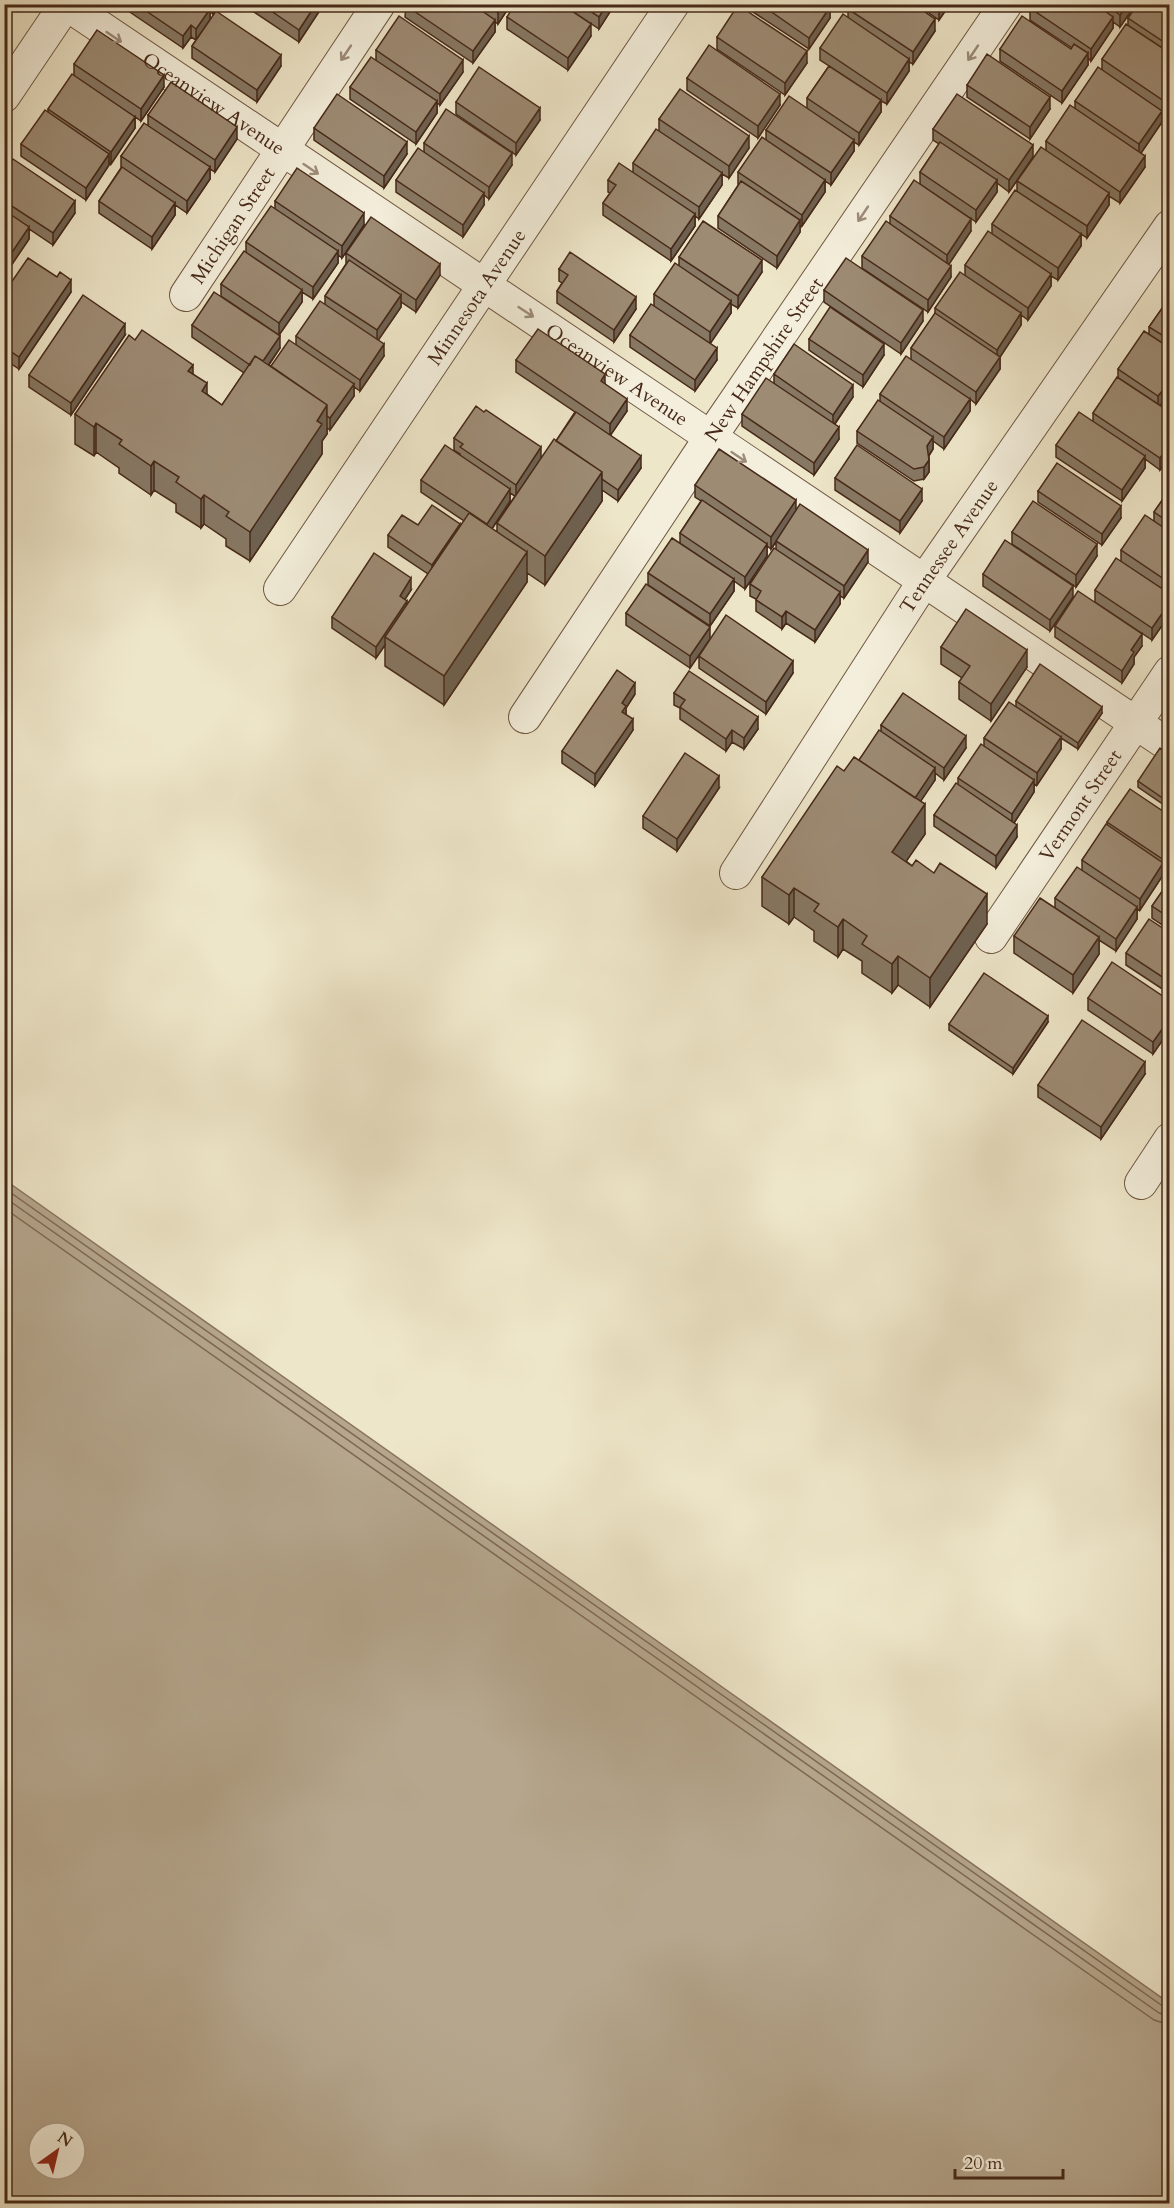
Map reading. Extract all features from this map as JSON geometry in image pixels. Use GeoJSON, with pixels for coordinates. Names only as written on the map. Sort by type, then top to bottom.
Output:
{"type":"FeatureCollection","features":[{"type":"Feature","properties":{"kind":"street","name":"Michigan Street"},"geometry":{"type":"LineString","coordinates":[[186,295],[379,4]]}},
{"type":"Feature","properties":{"kind":"street","name":"Minnesota Avenue"},"geometry":{"type":"LineString","coordinates":[[280,589],[672,4]]}},
{"type":"Feature","properties":{"kind":"street","name":"New Hampshire Street"},"geometry":{"type":"LineString","coordinates":[[525,717],[710,438],[1006,4]]}},
{"type":"Feature","properties":{"kind":"street","name":"Oceanview Avenue"},"geometry":{"type":"LineString","coordinates":[[66,5],[1170,746]]}},
{"type":"Feature","properties":{"kind":"street"},"geometry":{"type":"LineString","coordinates":[[4,96],[66,5]]}},
{"type":"Feature","properties":{"kind":"street","name":"Tennessee Avenue"},"geometry":{"type":"LineString","coordinates":[[736,873],[924,581],[1170,226]]}},
{"type":"Feature","properties":{"kind":"street","name":"Vermont Street"},"geometry":{"type":"LineString","coordinates":[[991,938],[1170,672]]}},
{"type":"Feature","properties":{"kind":"street"},"geometry":{"type":"LineString","coordinates":[[1141,1183],[1170,1139]]}},
{"type":"Feature","properties":{"kind":"water"},"geometry":{"type":"Polygon","coordinates":[[[5,1180],[1169,2003],[1169,2203],[5,2203],[5,1180]]]}},
{"type":"Feature","properties":{"kind":"building"},"geometry":{"type":"Polygon","coordinates":[[[136,4],[204,4],[210,9],[196,29],[191,25],[183,36],[136,4]]]}},
{"type":"Feature","properties":{"kind":"building"},"geometry":{"type":"Polygon","coordinates":[[[261,4],[316,4],[299,30],[261,4]]]}},
{"type":"Feature","properties":{"kind":"building"},"geometry":{"type":"Polygon","coordinates":[[[406,4],[472,4],[495,20],[473,51],[406,4]]]}},
{"type":"Feature","properties":{"kind":"building"},"geometry":{"type":"Polygon","coordinates":[[[486,4],[503,4],[498,13],[486,4]]]}},
{"type":"Feature","properties":{"kind":"building"},"geometry":{"type":"Polygon","coordinates":[[[515,4],[561,4],[591,24],[568,58],[507,17],[515,4]]]}},
{"type":"Feature","properties":{"kind":"building"},"geometry":{"type":"Polygon","coordinates":[[[579,4],[607,4],[599,17],[579,4]]]}},
{"type":"Feature","properties":{"kind":"building"},"geometry":{"type":"Polygon","coordinates":[[[760,4],[827,4],[830,7],[809,38],[760,4]]]}},
{"type":"Feature","properties":{"kind":"building"},"geometry":{"type":"Polygon","coordinates":[[[851,4],[913,4],[935,19],[913,52],[848,9],[851,4]]]}},
{"type":"Feature","properties":{"kind":"building"},"geometry":{"type":"Polygon","coordinates":[[[1032,4],[1095,4],[1113,17],[1091,49],[1030,8],[1032,4]]]}},
{"type":"Feature","properties":{"kind":"building"},"geometry":{"type":"Polygon","coordinates":[[[1105,4],[1128,4],[1120,15],[1105,4]]]}},
{"type":"Feature","properties":{"kind":"building"},"geometry":{"type":"Polygon","coordinates":[[[1138,4],[1170,4],[1170,46],[1128,18],[1138,4]]]}},
{"type":"Feature","properties":{"kind":"building"},"geometry":{"type":"Polygon","coordinates":[[[738,5],[807,51],[785,83],[717,37],[738,5]]]}},
{"type":"Feature","properties":{"kind":"building"},"geometry":{"type":"Polygon","coordinates":[[[216,11],[281,55],[257,90],[192,46],[216,11]]]}},
{"type":"Feature","properties":{"kind":"building"},"geometry":{"type":"Polygon","coordinates":[[[843,14],[909,59],[887,93],[820,48],[843,14]]]}},
{"type":"Feature","properties":{"kind":"building"},"geometry":{"type":"Polygon","coordinates":[[[399,16],[463,60],[440,94],[376,50],[399,16]]]}},
{"type":"Feature","properties":{"kind":"building"},"geometry":{"type":"Polygon","coordinates":[[[1022,16],[1071,49],[1074,44],[1088,53],[1062,91],[1000,49],[1022,16]]]}},
{"type":"Feature","properties":{"kind":"building"},"geometry":{"type":"Polygon","coordinates":[[[1126,24],[1170,53],[1170,100],[1167,103],[1102,59],[1126,24]]]}},
{"type":"Feature","properties":{"kind":"building"},"geometry":{"type":"Polygon","coordinates":[[[97,30],[164,75],[141,109],[74,64],[97,30]]]}},
{"type":"Feature","properties":{"kind":"building"},"geometry":{"type":"Polygon","coordinates":[[[709,45],[780,94],[758,126],[687,78],[709,45]]]}},
{"type":"Feature","properties":{"kind":"building"},"geometry":{"type":"Polygon","coordinates":[[[987,54],[1050,97],[1030,127],[967,85],[987,54]]]}},
{"type":"Feature","properties":{"kind":"building"},"geometry":{"type":"Polygon","coordinates":[[[371,57],[437,101],[416,132],[350,87],[371,57]]]}},
{"type":"Feature","properties":{"kind":"building"},"geometry":{"type":"Polygon","coordinates":[[[829,66],[881,100],[859,133],[807,98],[829,66]]]}},
{"type":"Feature","properties":{"kind":"building"},"geometry":{"type":"Polygon","coordinates":[[[479,67],[540,108],[516,143],[456,102],[479,67]]]}},
{"type":"Feature","properties":{"kind":"building"},"geometry":{"type":"Polygon","coordinates":[[[1098,67],[1162,111],[1139,144],[1075,101],[1098,67]]]}},
{"type":"Feature","properties":{"kind":"building"},"geometry":{"type":"Polygon","coordinates":[[[72,74],[135,117],[111,152],[48,109],[72,74]]]}},
{"type":"Feature","properties":{"kind":"building"},"geometry":{"type":"Polygon","coordinates":[[[171,82],[237,127],[215,160],[148,115],[171,82]]]}},
{"type":"Feature","properties":{"kind":"building"},"geometry":{"type":"Polygon","coordinates":[[[680,89],[749,136],[729,166],[659,119],[680,89]]]}},
{"type":"Feature","properties":{"kind":"building"},"geometry":{"type":"Polygon","coordinates":[[[337,94],[407,142],[384,176],[314,128],[337,94]]]}},
{"type":"Feature","properties":{"kind":"building"},"geometry":{"type":"Polygon","coordinates":[[[957,94],[1033,145],[1009,180],[933,129],[957,94]]]}},
{"type":"Feature","properties":{"kind":"building"},"geometry":{"type":"Polygon","coordinates":[[[789,96],[854,140],[831,173],[766,130],[789,96]]]}},
{"type":"Feature","properties":{"kind":"building"},"geometry":{"type":"Polygon","coordinates":[[[1070,105],[1145,156],[1120,192],[1046,141],[1070,105]]]}},
{"type":"Feature","properties":{"kind":"building"},"geometry":{"type":"Polygon","coordinates":[[[446,109],[512,153],[489,187],[424,143],[446,109]]]}},
{"type":"Feature","properties":{"kind":"building"},"geometry":{"type":"Polygon","coordinates":[[[45,110],[109,154],[86,188],[21,144],[45,110]]]}},
{"type":"Feature","properties":{"kind":"building"},"geometry":{"type":"Polygon","coordinates":[[[144,123],[210,167],[187,201],[121,156],[144,123]]]}},
{"type":"Feature","properties":{"kind":"building"},"geometry":{"type":"Polygon","coordinates":[[[656,129],[722,173],[699,207],[633,163],[656,129]]]}},
{"type":"Feature","properties":{"kind":"building"},"geometry":{"type":"Polygon","coordinates":[[[762,137],[825,180],[802,215],[738,172],[762,137]]]}},
{"type":"Feature","properties":{"kind":"building"},"geometry":{"type":"Polygon","coordinates":[[[940,142],[997,180],[976,210],[920,172],[940,142]]]}},
{"type":"Feature","properties":{"kind":"building"},"geometry":{"type":"Polygon","coordinates":[[[1041,147],[1109,193],[1087,226],[1017,181],[1041,147]]]}},
{"type":"Feature","properties":{"kind":"building"},"geometry":{"type":"Polygon","coordinates":[[[418,148],[484,193],[463,225],[396,180],[418,148]]]}},
{"type":"Feature","properties":{"kind":"building"},"geometry":{"type":"Polygon","coordinates":[[[13,159],[75,201],[53,233],[4,201],[4,171],[13,159]]]}},
{"type":"Feature","properties":{"kind":"building"},"geometry":{"type":"Polygon","coordinates":[[[619,163],[695,214],[671,249],[603,203],[616,185],[608,180],[619,163]]]}},
{"type":"Feature","properties":{"kind":"building"},"geometry":{"type":"Polygon","coordinates":[[[122,167],[175,203],[152,237],[99,201],[122,167]]]}},
{"type":"Feature","properties":{"kind":"building"},"geometry":{"type":"Polygon","coordinates":[[[297,168],[364,213],[342,246],[275,201],[297,168]]]}},
{"type":"Feature","properties":{"kind":"building"},"geometry":{"type":"Polygon","coordinates":[[[914,180],[971,219],[947,255],[890,216],[914,180]]]}},
{"type":"Feature","properties":{"kind":"building"},"geometry":{"type":"Polygon","coordinates":[[[741,181],[800,220],[777,256],[718,216],[741,181]]]}},
{"type":"Feature","properties":{"kind":"building"},"geometry":{"type":"Polygon","coordinates":[[[1015,190],[1081,234],[1058,268],[992,224],[1015,190]]]}},
{"type":"Feature","properties":{"kind":"building"},"geometry":{"type":"Polygon","coordinates":[[[271,206],[338,251],[313,287],[246,242],[271,206]]]}},
{"type":"Feature","properties":{"kind":"building"},"geometry":{"type":"Polygon","coordinates":[[[4,210],[29,227],[4,264],[4,210]]]}},
{"type":"Feature","properties":{"kind":"building"},"geometry":{"type":"Polygon","coordinates":[[[371,217],[440,264],[416,300],[346,253],[371,217]]]}},
{"type":"Feature","properties":{"kind":"building"},"geometry":{"type":"Polygon","coordinates":[[[703,221],[762,260],[738,296],[679,257],[703,221]]]}},
{"type":"Feature","properties":{"kind":"building"},"geometry":{"type":"Polygon","coordinates":[[[886,221],[951,266],[928,300],[862,256],[886,221]]]}},
{"type":"Feature","properties":{"kind":"building"},"geometry":{"type":"Polygon","coordinates":[[[988,231],[1051,274],[1028,308],[965,265],[988,231]]]}},
{"type":"Feature","properties":{"kind":"building"},"geometry":{"type":"Polygon","coordinates":[[[244,251],[302,290],[279,323],[221,284],[244,251]]]}},
{"type":"Feature","properties":{"kind":"building"},"geometry":{"type":"Polygon","coordinates":[[[570,252],[636,297],[614,330],[557,291],[568,275],[559,269],[570,252]]]}},
{"type":"Feature","properties":{"kind":"building"},"geometry":{"type":"Polygon","coordinates":[[[28,258],[57,277],[60,272],[71,280],[19,357],[4,347],[4,293],[28,258]]]}},
{"type":"Feature","properties":{"kind":"building"},"geometry":{"type":"Polygon","coordinates":[[[846,258],[923,310],[901,343],[824,290],[846,258]]]}},
{"type":"Feature","properties":{"kind":"building"},"geometry":{"type":"Polygon","coordinates":[[[349,260],[401,295],[377,330],[325,296],[349,260]]]}},
{"type":"Feature","properties":{"kind":"building"},"geometry":{"type":"Polygon","coordinates":[[[675,263],[731,301],[710,332],[654,294],[675,263]]]}},
{"type":"Feature","properties":{"kind":"building"},"geometry":{"type":"Polygon","coordinates":[[[960,272],[1021,313],[997,350],[935,308],[960,272]]]}},
{"type":"Feature","properties":{"kind":"building"},"geometry":{"type":"Polygon","coordinates":[[[214,292],[280,336],[263,361],[255,356],[250,365],[192,325],[214,292]]]}},
{"type":"Feature","properties":{"kind":"building"},"geometry":{"type":"Polygon","coordinates":[[[83,295],[125,324],[71,403],[29,375],[83,295]]]}},
{"type":"Feature","properties":{"kind":"building"},"geometry":{"type":"Polygon","coordinates":[[[1170,297],[1170,340],[1149,327],[1170,297]]]}},
{"type":"Feature","properties":{"kind":"building"},"geometry":{"type":"Polygon","coordinates":[[[320,301],[384,344],[360,380],[296,336],[320,301]]]}},
{"type":"Feature","properties":{"kind":"building"},"geometry":{"type":"Polygon","coordinates":[[[651,304],[717,348],[695,380],[630,335],[651,304]]]}},
{"type":"Feature","properties":{"kind":"building"},"geometry":{"type":"Polygon","coordinates":[[[830,307],[884,344],[863,375],[809,339],[830,307]]]}},
{"type":"Feature","properties":{"kind":"building"},"geometry":{"type":"Polygon","coordinates":[[[935,313],[1000,357],[976,392],[911,348],[935,313]]]}},
{"type":"Feature","properties":{"kind":"building"},"geometry":{"type":"Polygon","coordinates":[[[538,329],[605,374],[601,381],[627,399],[610,424],[516,360],[538,329]]]}},
{"type":"Feature","properties":{"kind":"building"},"geometry":{"type":"Polygon","coordinates":[[[142,330],[193,365],[188,371],[207,383],[202,391],[222,405],[255,356],[327,405],[317,421],[322,424],[250,532],[226,516],[229,512],[204,495],[201,499],[176,482],[179,477],[154,461],[151,466],[119,444],[122,440],[96,423],[94,427],[75,414],[129,335],[135,340],[142,330]]]}},
{"type":"Feature","properties":{"kind":"building"},"geometry":{"type":"Polygon","coordinates":[[[1144,331],[1170,348],[1170,397],[1162,391],[1158,396],[1118,369],[1144,331]]]}},
{"type":"Feature","properties":{"kind":"building"},"geometry":{"type":"Polygon","coordinates":[[[289,340],[354,384],[330,418],[327,416],[327,405],[271,366],[289,340]]]}},
{"type":"Feature","properties":{"kind":"building"},"geometry":{"type":"Polygon","coordinates":[[[794,344],[853,385],[833,415],[774,374],[794,344]]]}},
{"type":"Feature","properties":{"kind":"building"},"geometry":{"type":"Polygon","coordinates":[[[906,356],[970,399],[944,437],[880,394],[906,356]]]}},
{"type":"Feature","properties":{"kind":"building"},"geometry":{"type":"Polygon","coordinates":[[[1117,377],[1170,412],[1170,444],[1160,458],[1093,413],[1117,377]]]}},
{"type":"Feature","properties":{"kind":"building"},"geometry":{"type":"Polygon","coordinates":[[[766,378],[839,427],[814,463],[742,414],[766,378]]]}},
{"type":"Feature","properties":{"kind":"building"},"geometry":{"type":"Polygon","coordinates":[[[878,400],[933,437],[927,446],[929,460],[924,467],[914,469],[857,431],[878,400]]]}},
{"type":"Feature","properties":{"kind":"building"},"geometry":{"type":"Polygon","coordinates":[[[476,406],[484,412],[486,410],[541,447],[516,485],[460,447],[463,444],[454,438],[476,406]]]}},
{"type":"Feature","properties":{"kind":"building"},"geometry":{"type":"Polygon","coordinates":[[[576,412],[641,456],[618,490],[602,479],[602,472],[556,441],[576,412]]]}},
{"type":"Feature","properties":{"kind":"building"},"geometry":{"type":"Polygon","coordinates":[[[1079,412],[1145,456],[1122,490],[1056,445],[1079,412]]]}},
{"type":"Feature","properties":{"kind":"building"},"geometry":{"type":"Polygon","coordinates":[[[554,439],[602,472],[545,556],[497,523],[554,439]]]}},
{"type":"Feature","properties":{"kind":"building"},"geometry":{"type":"Polygon","coordinates":[[[445,445],[510,489],[487,524],[421,480],[445,445]]]}},
{"type":"Feature","properties":{"kind":"building"},"geometry":{"type":"Polygon","coordinates":[[[857,445],[922,489],[900,521],[835,478],[857,445]]]}},
{"type":"Feature","properties":{"kind":"building"},"geometry":{"type":"Polygon","coordinates":[[[719,449],[796,500],[771,537],[695,485],[719,449]]]}},
{"type":"Feature","properties":{"kind":"building"},"geometry":{"type":"Polygon","coordinates":[[[1057,463],[1121,506],[1102,534],[1038,491],[1057,463]]]}},
{"type":"Feature","properties":{"kind":"building"},"geometry":{"type":"Polygon","coordinates":[[[1170,489],[1170,523],[1154,512],[1170,489]]]}},
{"type":"Feature","properties":{"kind":"building"},"geometry":{"type":"Polygon","coordinates":[[[702,500],[767,544],[745,577],[680,533],[702,500]]]}},
{"type":"Feature","properties":{"kind":"building"},"geometry":{"type":"Polygon","coordinates":[[[1033,501],[1097,544],[1076,575],[1012,532],[1033,501]]]}},
{"type":"Feature","properties":{"kind":"building"},"geometry":{"type":"Polygon","coordinates":[[[800,504],[868,550],[844,586],[776,541],[800,504]]]}},
{"type":"Feature","properties":{"kind":"building"},"geometry":{"type":"Polygon","coordinates":[[[432,505],[460,524],[432,565],[388,535],[402,515],[418,525],[432,505]]]}},
{"type":"Feature","properties":{"kind":"building"},"geometry":{"type":"Polygon","coordinates":[[[469,513],[527,552],[444,676],[385,637],[469,513]]]}},
{"type":"Feature","properties":{"kind":"building"},"geometry":{"type":"Polygon","coordinates":[[[1145,515],[1170,532],[1170,583],[1121,550],[1145,515]]]}},
{"type":"Feature","properties":{"kind":"building"},"geometry":{"type":"Polygon","coordinates":[[[672,538],[734,579],[710,614],[648,573],[672,538]]]}},
{"type":"Feature","properties":{"kind":"building"},"geometry":{"type":"Polygon","coordinates":[[[1005,540],[1073,586],[1050,620],[983,574],[1005,540]]]}},
{"type":"Feature","properties":{"kind":"building"},"geometry":{"type":"Polygon","coordinates":[[[774,548],[840,592],[815,630],[786,611],[782,617],[756,600],[761,591],[750,584],[774,548]]]}},
{"type":"Feature","properties":{"kind":"building"},"geometry":{"type":"Polygon","coordinates":[[[374,553],[411,578],[400,596],[407,601],[376,647],[332,617],[374,553]]]}},
{"type":"Feature","properties":{"kind":"building"},"geometry":{"type":"Polygon","coordinates":[[[1116,558],[1170,594],[1170,602],[1152,628],[1095,590],[1116,558]]]}},
{"type":"Feature","properties":{"kind":"building"},"geometry":{"type":"Polygon","coordinates":[[[646,584],[710,627],[690,656],[626,613],[646,584]]]}},
{"type":"Feature","properties":{"kind":"building"},"geometry":{"type":"Polygon","coordinates":[[[1078,591],[1142,634],[1131,650],[1134,652],[1122,671],[1055,626],[1078,591]]]}},
{"type":"Feature","properties":{"kind":"building"},"geometry":{"type":"Polygon","coordinates":[[[966,609],[1027,650],[991,704],[959,682],[970,666],[941,647],[966,609]]]}},
{"type":"Feature","properties":{"kind":"building"},"geometry":{"type":"Polygon","coordinates":[[[726,615],[793,661],[766,702],[699,656],[726,615]]]}},
{"type":"Feature","properties":{"kind":"building"},"geometry":{"type":"Polygon","coordinates":[[[1040,664],[1102,707],[1078,743],[1016,701],[1040,664]]]}},
{"type":"Feature","properties":{"kind":"building"},"geometry":{"type":"Polygon","coordinates":[[[617,670],[635,683],[622,703],[626,706],[622,712],[633,719],[595,774],[562,751],[617,670]]]}},
{"type":"Feature","properties":{"kind":"building"},"geometry":{"type":"Polygon","coordinates":[[[689,671],[758,717],[744,738],[732,730],[726,739],[680,707],[685,700],[674,693],[689,671]]]}},
{"type":"Feature","properties":{"kind":"building"},"geometry":{"type":"Polygon","coordinates":[[[903,693],[966,736],[944,768],[881,725],[903,693]]]}},
{"type":"Feature","properties":{"kind":"building"},"geometry":{"type":"Polygon","coordinates":[[[1009,702],[1061,737],[1037,773],[984,738],[1009,702]]]}},
{"type":"Feature","properties":{"kind":"building"},"geometry":{"type":"Polygon","coordinates":[[[879,730],[935,768],[915,798],[859,760],[879,730]]]}},
{"type":"Feature","properties":{"kind":"building"},"geometry":{"type":"Polygon","coordinates":[[[981,744],[1034,780],[1012,814],[958,778],[981,744]]]}},
{"type":"Feature","properties":{"kind":"building"},"geometry":{"type":"Polygon","coordinates":[[[1160,748],[1170,755],[1170,803],[1138,781],[1160,748]]]}},
{"type":"Feature","properties":{"kind":"building"},"geometry":{"type":"Polygon","coordinates":[[[685,753],[719,776],[677,839],[643,816],[685,753]]]}},
{"type":"Feature","properties":{"kind":"building"},"geometry":{"type":"Polygon","coordinates":[[[854,757],[925,804],[892,852],[912,866],[916,860],[934,873],[940,863],[987,894],[930,978],[898,956],[892,964],[862,944],[867,936],[843,919],[838,927],[814,911],[819,904],[794,888],[789,895],[762,877],[837,766],[844,771],[854,757]]]}},
{"type":"Feature","properties":{"kind":"building"},"geometry":{"type":"Polygon","coordinates":[[[956,783],[1017,825],[996,856],[934,815],[956,783]]]}},
{"type":"Feature","properties":{"kind":"building"},"geometry":{"type":"Polygon","coordinates":[[[1130,789],[1170,816],[1170,852],[1164,860],[1107,822],[1130,789]]]}},
{"type":"Feature","properties":{"kind":"building"},"geometry":{"type":"Polygon","coordinates":[[[1106,824],[1163,863],[1140,899],[1082,860],[1106,824]]]}},
{"type":"Feature","properties":{"kind":"building"},"geometry":{"type":"Polygon","coordinates":[[[1077,867],[1137,907],[1116,939],[1055,898],[1077,867]]]}},
{"type":"Feature","properties":{"kind":"building"},"geometry":{"type":"Polygon","coordinates":[[[1170,880],[1170,918],[1152,906],[1170,880]]]}},
{"type":"Feature","properties":{"kind":"building"},"geometry":{"type":"Polygon","coordinates":[[[1040,898],[1099,937],[1073,975],[1014,936],[1040,898]]]}},
{"type":"Feature","properties":{"kind":"building"},"geometry":{"type":"Polygon","coordinates":[[[1149,919],[1170,933],[1170,982],[1126,953],[1149,919]]]}},
{"type":"Feature","properties":{"kind":"building"},"geometry":{"type":"Polygon","coordinates":[[[1112,962],[1170,1001],[1170,1018],[1153,1042],[1088,998],[1112,962]]]}},
{"type":"Feature","properties":{"kind":"building"},"geometry":{"type":"Polygon","coordinates":[[[984,973],[1048,1016],[1013,1068],[949,1024],[984,973]]]}},
{"type":"Feature","properties":{"kind":"building"},"geometry":{"type":"Polygon","coordinates":[[[1082,1020],[1145,1062],[1101,1127],[1038,1085],[1082,1020]]]}}]}
